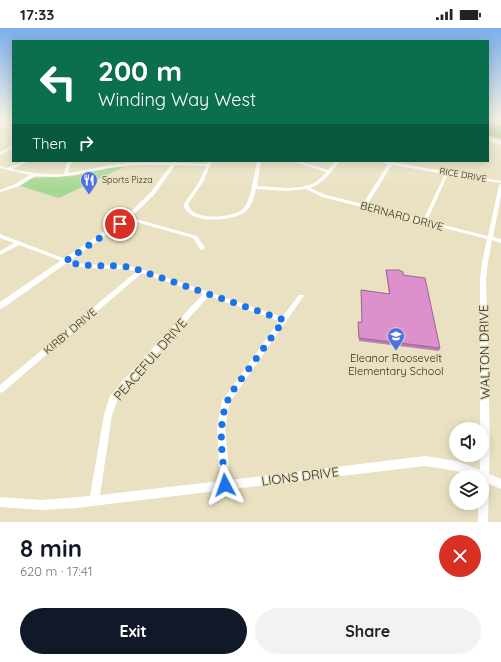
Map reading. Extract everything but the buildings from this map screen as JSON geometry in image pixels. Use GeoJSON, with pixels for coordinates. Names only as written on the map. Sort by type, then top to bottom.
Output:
{"type":"FeatureCollection","features":[{"type":"Feature","properties":{"kind":"highway"},"geometry":{"type":"LineString","coordinates":[[489,144],[501,147]]}},
{"type":"Feature","properties":{"kind":"street"},"geometry":{"type":"LineString","coordinates":[[0,154],[12,148]]}},
{"type":"Feature","properties":{"kind":"street"},"geometry":{"type":"LineString","coordinates":[[8,170],[26,162]]}},
{"type":"Feature","properties":{"kind":"street"},"geometry":{"type":"LineString","coordinates":[[66,175],[68,165],[70,162]]}},
{"type":"Feature","properties":{"kind":"street"},"geometry":{"type":"LineString","coordinates":[[0,167],[34,175],[66,175],[115,163],[209,164],[198,187],[186,204],[189,210],[196,215],[218,219],[229,218],[239,214],[247,207],[259,162]]}},
{"type":"Feature","properties":{"kind":"street"},"geometry":{"type":"LineString","coordinates":[[297,162],[329,172]]}},
{"type":"Feature","properties":{"kind":"street"},"geometry":{"type":"LineString","coordinates":[[253,187],[287,189],[305,187],[319,182],[337,162]]}},
{"type":"Feature","properties":{"kind":"street","name":"RICE DRIVE"},"geometry":{"type":"LineString","coordinates":[[384,162],[447,172],[501,184]]}},
{"type":"Feature","properties":{"kind":"street"},"geometry":{"type":"LineString","coordinates":[[364,206],[391,163]]}},
{"type":"Feature","properties":{"kind":"street"},"geometry":{"type":"LineString","coordinates":[[0,306],[127,218],[152,194],[175,164]]}},
{"type":"Feature","properties":{"kind":"street"},"geometry":{"type":"LineString","coordinates":[[424,222],[447,172]]}},
{"type":"Feature","properties":{"kind":"street"},"geometry":{"type":"LineString","coordinates":[[0,191],[16,186],[34,175]]}},
{"type":"Feature","properties":{"kind":"street","name":"WALTON DRIVE"},"geometry":{"type":"LineString","coordinates":[[484,470],[484,262],[501,184]]}},
{"type":"Feature","properties":{"kind":"street","name":"BERNARD DRIVE"},"geometry":{"type":"LineString","coordinates":[[305,187],[318,194],[501,241]]}},
{"type":"Feature","properties":{"kind":"street"},"geometry":{"type":"LineString","coordinates":[[127,218],[195,237],[202,248]]}},
{"type":"Feature","properties":{"kind":"street"},"geometry":{"type":"LineString","coordinates":[[0,236],[82,266],[119,266],[141,271],[284,320]]}},
{"type":"Feature","properties":{"kind":"street"},"geometry":{"type":"LineString","coordinates":[[0,253],[19,243]]}},
{"type":"Feature","properties":{"kind":"street","name":"KIRBY DRIVE"},"geometry":{"type":"LineString","coordinates":[[0,390],[141,271]]}},
{"type":"Feature","properties":{"kind":"street","name":"PEACEFUL DRIVE"},"geometry":{"type":"LineString","coordinates":[[94,501],[108,416],[113,399],[128,380],[207,294]]}},
{"type":"Feature","properties":{"kind":"street"},"geometry":{"type":"LineString","coordinates":[[225,485],[221,427],[225,405],[232,392],[301,296]]}},
{"type":"Feature","properties":{"kind":"street","name":"LIONS DRIVE"},"geometry":{"type":"LineString","coordinates":[[0,502],[40,505],[94,501],[425,461],[445,463],[467,470]]}},
{"type":"Feature","properties":{"kind":"street","name":"LIONS DRIVE"},"geometry":{"type":"LineString","coordinates":[[489,479],[501,484]]}},
{"type":"Feature","properties":{"kind":"street","name":"WALTON DRIVE"},"geometry":{"type":"LineString","coordinates":[[483,510],[483,522]]}},
{"type":"Feature","properties":{"kind":"green space"},"geometry":{"type":"Polygon","coordinates":[[[126,166],[59,198],[20,186],[32,178],[74,176],[108,168],[126,166]]]}},
{"type":"Feature","properties":{"kind":"place","name":"Sports Pizza"},"geometry":{"type":"Point","coordinates":[89,195]}},
{"type":"Feature","properties":{"kind":"place","name":"Eleanor Roosevelt Elementary School"},"geometry":{"type":"Point","coordinates":[396,351]}},
{"type":"Feature","properties":{"kind":"route"},"geometry":{"type":"LineString","coordinates":[[120,224],[66,261],[88,267],[108,265],[133,268],[284,320],[226,401],[221,427],[225,485]]}}]}
